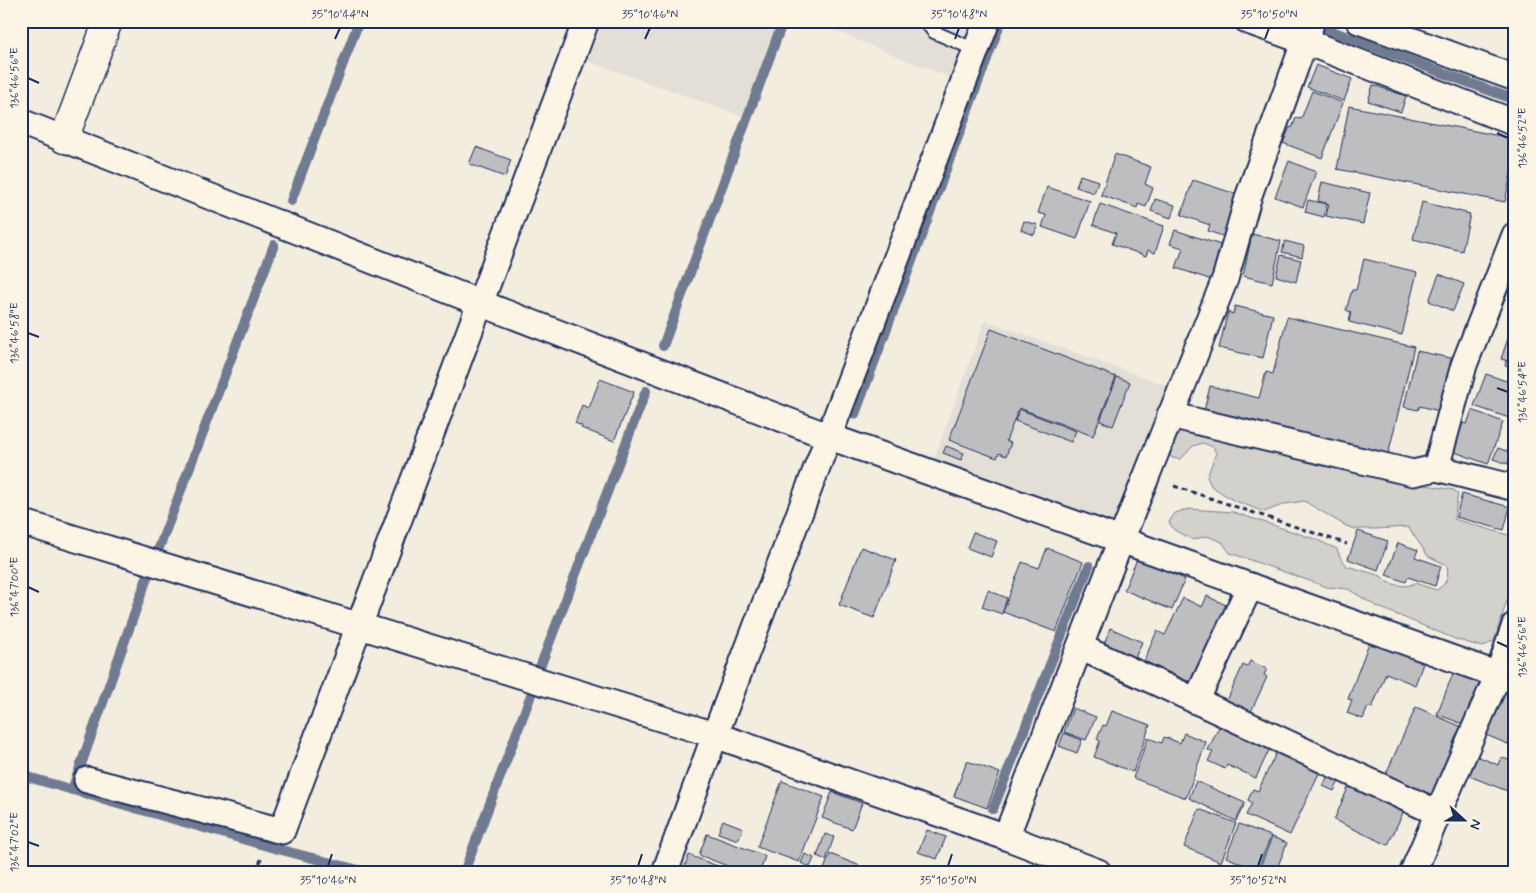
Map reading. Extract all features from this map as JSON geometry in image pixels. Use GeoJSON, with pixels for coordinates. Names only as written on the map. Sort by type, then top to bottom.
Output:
{"type":"FeatureCollection","features":[{"type":"Feature","properties":{"kind":"street"},"geometry":{"type":"LineString","coordinates":[[64,139],[108,21]]}},
{"type":"Feature","properties":{"kind":"street"},"geometry":{"type":"LineString","coordinates":[[87,780],[282,831],[586,21]]}},
{"type":"Feature","properties":{"kind":"street"},"geometry":{"type":"LineString","coordinates":[[665,872],[715,735],[987,21]]}},
{"type":"Feature","properties":{"kind":"street"},"geometry":{"type":"LineString","coordinates":[[1248,21],[1308,31],[1515,122]]}},
{"type":"Feature","properties":{"kind":"street"},"geometry":{"type":"LineString","coordinates":[[1359,21],[1515,78]]}},
{"type":"Feature","properties":{"kind":"street"},"geometry":{"type":"LineString","coordinates":[[1006,837],[1170,415],[1225,279],[1249,195],[1308,31]]}},
{"type":"Feature","properties":{"kind":"street"},"geometry":{"type":"LineString","coordinates":[[21,122],[480,303],[830,437],[1506,678]]}},
{"type":"Feature","properties":{"kind":"street"},"geometry":{"type":"LineString","coordinates":[[1436,468],[1464,365],[1515,235]]}},
{"type":"Feature","properties":{"kind":"street"},"geometry":{"type":"LineString","coordinates":[[1170,415],[1414,473],[1436,468],[1515,488]]}},
{"type":"Feature","properties":{"kind":"street"},"geometry":{"type":"LineString","coordinates":[[21,522],[715,735],[1006,837],[1098,872]]}},
{"type":"Feature","properties":{"kind":"street"},"geometry":{"type":"LineString","coordinates":[[1196,701],[1250,586]]}},
{"type":"Feature","properties":{"kind":"street"},"geometry":{"type":"LineString","coordinates":[[1413,872],[1438,814],[1506,678],[1515,626]]}},
{"type":"Feature","properties":{"kind":"street"},"geometry":{"type":"LineString","coordinates":[[1080,647],[1438,814]]}},
{"type":"Feature","properties":{"kind":"lane"},"geometry":{"type":"LineString","coordinates":[[925,21],[934,32],[976,50]]}},
{"type":"Feature","properties":{"kind":"path"},"geometry":{"type":"LineString","coordinates":[[1146,477],[1347,544]]}},
{"type":"Feature","properties":{"kind":"path"},"geometry":{"type":"LineString","coordinates":[[257,872],[261,859]]}},
{"type":"Feature","properties":{"kind":"shaded area"},"geometry":{"type":"Polygon","coordinates":[[[599,21],[777,21],[742,116],[585,60],[599,21]]]}},
{"type":"Feature","properties":{"kind":"shaded area"},"geometry":{"type":"Polygon","coordinates":[[[811,21],[972,21],[951,78],[811,21]]]}},
{"type":"Feature","properties":{"kind":"shaded area"},"geometry":{"type":"Polygon","coordinates":[[[985,320],[1171,387],[1119,519],[1110,523],[934,459],[985,320]]]}},
{"type":"Feature","properties":{"kind":"shaded area"},"geometry":{"type":"Polygon","coordinates":[[[1176,428],[1410,482],[1454,490],[1458,494],[1454,519],[1515,537],[1515,576],[1494,641],[1482,647],[1455,639],[1376,606],[1348,589],[1327,587],[1230,553],[1222,542],[1207,536],[1193,540],[1174,530],[1169,522],[1175,513],[1188,509],[1233,512],[1315,539],[1337,549],[1347,566],[1381,576],[1387,582],[1397,585],[1407,586],[1415,583],[1436,590],[1443,586],[1448,573],[1447,565],[1428,556],[1408,527],[1355,529],[1346,526],[1304,501],[1285,504],[1264,512],[1233,500],[1211,486],[1207,477],[1216,453],[1213,447],[1203,443],[1193,446],[1181,459],[1172,458],[1167,450],[1176,428]]]}},
{"type":"Feature","properties":{"kind":"building"},"geometry":{"type":"Polygon","coordinates":[[[1316,65],[1352,79],[1344,101],[1307,87],[1316,65]]]}},
{"type":"Feature","properties":{"kind":"building"},"geometry":{"type":"Polygon","coordinates":[[[1373,85],[1406,96],[1401,112],[1368,101],[1373,85]]]}},
{"type":"Feature","properties":{"kind":"building"},"geometry":{"type":"Polygon","coordinates":[[[1312,91],[1343,103],[1322,158],[1283,143],[1296,118],[1301,119],[1312,91]]]}},
{"type":"Feature","properties":{"kind":"building"},"geometry":{"type":"Polygon","coordinates":[[[1349,106],[1515,139],[1515,155],[1505,202],[1337,169],[1349,106]]]}},
{"type":"Feature","properties":{"kind":"building"},"geometry":{"type":"Polygon","coordinates":[[[476,147],[511,160],[505,177],[469,164],[476,147]]]}},
{"type":"Feature","properties":{"kind":"building"},"geometry":{"type":"Polygon","coordinates":[[[1115,154],[1151,167],[1145,184],[1153,188],[1146,207],[1138,204],[1137,208],[1101,195],[1115,154]]]}},
{"type":"Feature","properties":{"kind":"building"},"geometry":{"type":"Polygon","coordinates":[[[1289,161],[1316,172],[1303,207],[1275,197],[1289,161]]]}},
{"type":"Feature","properties":{"kind":"building"},"geometry":{"type":"Polygon","coordinates":[[[1080,175],[1098,181],[1094,193],[1076,187],[1080,175]]]}},
{"type":"Feature","properties":{"kind":"building"},"geometry":{"type":"Polygon","coordinates":[[[1193,180],[1239,195],[1225,237],[1208,231],[1210,225],[1181,215],[1193,180]]]}},
{"type":"Feature","properties":{"kind":"building"},"geometry":{"type":"Polygon","coordinates":[[[1322,182],[1370,193],[1363,224],[1326,216],[1329,204],[1318,201],[1322,182]]]}},
{"type":"Feature","properties":{"kind":"building"},"geometry":{"type":"Polygon","coordinates":[[[1047,187],[1090,201],[1077,239],[1042,227],[1046,215],[1038,213],[1047,187]]]}},
{"type":"Feature","properties":{"kind":"building"},"geometry":{"type":"Polygon","coordinates":[[[1155,199],[1175,205],[1171,218],[1151,211],[1155,199]]]}},
{"type":"Feature","properties":{"kind":"building"},"geometry":{"type":"Polygon","coordinates":[[[1308,200],[1327,204],[1324,217],[1305,212],[1308,200]]]}},
{"type":"Feature","properties":{"kind":"building"},"geometry":{"type":"Polygon","coordinates":[[[1422,202],[1470,214],[1462,251],[1413,239],[1422,202]]]}},
{"type":"Feature","properties":{"kind":"building"},"geometry":{"type":"Polygon","coordinates":[[[1100,204],[1164,226],[1155,253],[1148,250],[1146,256],[1112,244],[1116,233],[1093,225],[1100,204]]]}},
{"type":"Feature","properties":{"kind":"building"},"geometry":{"type":"Polygon","coordinates":[[[1024,221],[1038,225],[1034,235],[1021,230],[1024,221]]]}},
{"type":"Feature","properties":{"kind":"building"},"geometry":{"type":"Polygon","coordinates":[[[1175,230],[1224,246],[1212,280],[1176,268],[1183,248],[1170,244],[1175,230]]]}},
{"type":"Feature","properties":{"kind":"building"},"geometry":{"type":"Polygon","coordinates":[[[1252,234],[1281,241],[1272,283],[1243,276],[1252,234]]]}},
{"type":"Feature","properties":{"kind":"building"},"geometry":{"type":"Polygon","coordinates":[[[1285,241],[1304,246],[1302,257],[1282,252],[1285,241]]]}},
{"type":"Feature","properties":{"kind":"building"},"geometry":{"type":"Polygon","coordinates":[[[1281,255],[1301,260],[1296,282],[1276,276],[1281,255]]]}},
{"type":"Feature","properties":{"kind":"building"},"geometry":{"type":"Polygon","coordinates":[[[1364,259],[1417,272],[1402,335],[1349,322],[1351,312],[1346,310],[1352,290],[1356,290],[1364,259]]]}},
{"type":"Feature","properties":{"kind":"building"},"geometry":{"type":"Polygon","coordinates":[[[1439,274],[1464,284],[1453,311],[1429,301],[1439,274]]]}},
{"type":"Feature","properties":{"kind":"building"},"geometry":{"type":"Polygon","coordinates":[[[1235,306],[1273,315],[1263,358],[1219,348],[1228,312],[1233,314],[1235,306]]]}},
{"type":"Feature","properties":{"kind":"building"},"geometry":{"type":"Polygon","coordinates":[[[1287,317],[1414,347],[1388,455],[1204,411],[1210,386],[1259,398],[1266,372],[1273,374],[1287,317]]]}},
{"type":"Feature","properties":{"kind":"building"},"geometry":{"type":"Polygon","coordinates":[[[1515,317],[1515,363],[1501,359],[1515,317]]]}},
{"type":"Feature","properties":{"kind":"building"},"geometry":{"type":"Polygon","coordinates":[[[991,329],[1116,377],[1093,436],[1019,408],[1006,441],[1011,443],[1006,456],[999,453],[997,458],[949,440],[991,329]]]}},
{"type":"Feature","properties":{"kind":"building"},"geometry":{"type":"Polygon","coordinates":[[[1417,351],[1455,359],[1443,412],[1420,406],[1418,410],[1404,407],[1417,351]]]}},
{"type":"Feature","properties":{"kind":"building"},"geometry":{"type":"Polygon","coordinates":[[[1506,361],[1515,363],[1515,378],[1510,376],[1512,368],[1505,366],[1506,361]]]}},
{"type":"Feature","properties":{"kind":"building"},"geometry":{"type":"Polygon","coordinates":[[[1486,374],[1515,384],[1515,420],[1474,406],[1486,374]]]}},
{"type":"Feature","properties":{"kind":"building"},"geometry":{"type":"Polygon","coordinates":[[[1117,377],[1130,382],[1113,426],[1100,421],[1117,377]]]}},
{"type":"Feature","properties":{"kind":"building"},"geometry":{"type":"Polygon","coordinates":[[[600,379],[634,392],[614,441],[581,428],[582,426],[575,423],[582,405],[589,408],[600,379]]]}},
{"type":"Feature","properties":{"kind":"building"},"geometry":{"type":"Polygon","coordinates":[[[1019,409],[1076,431],[1071,442],[1015,421],[1019,409]]]}},
{"type":"Feature","properties":{"kind":"building"},"geometry":{"type":"Polygon","coordinates":[[[1472,410],[1503,422],[1488,464],[1452,451],[1463,423],[1467,424],[1472,410]]]}},
{"type":"Feature","properties":{"kind":"building"},"geometry":{"type":"Polygon","coordinates":[[[946,446],[964,453],[961,460],[943,453],[946,446]]]}},
{"type":"Feature","properties":{"kind":"building"},"geometry":{"type":"Polygon","coordinates":[[[1498,448],[1512,453],[1508,464],[1493,459],[1498,448]]]}},
{"type":"Feature","properties":{"kind":"building"},"geometry":{"type":"Polygon","coordinates":[[[1462,494],[1510,507],[1504,530],[1456,517],[1462,494]]]}},
{"type":"Feature","properties":{"kind":"building"},"geometry":{"type":"Polygon","coordinates":[[[1358,531],[1388,541],[1378,570],[1348,559],[1358,531]]]}},
{"type":"Feature","properties":{"kind":"building"},"geometry":{"type":"Polygon","coordinates":[[[973,532],[997,541],[991,557],[967,548],[973,532]]]}},
{"type":"Feature","properties":{"kind":"building"},"geometry":{"type":"Polygon","coordinates":[[[1398,543],[1418,550],[1415,557],[1441,566],[1435,586],[1408,577],[1406,582],[1386,575],[1398,543]]]}},
{"type":"Feature","properties":{"kind":"building"},"geometry":{"type":"Polygon","coordinates":[[[861,547],[896,560],[874,618],[839,605],[861,547]]]}},
{"type":"Feature","properties":{"kind":"building"},"geometry":{"type":"Polygon","coordinates":[[[1047,548],[1083,562],[1056,632],[1003,612],[1022,562],[1039,568],[1047,548]]]}},
{"type":"Feature","properties":{"kind":"building"},"geometry":{"type":"Polygon","coordinates":[[[1137,559],[1185,579],[1172,610],[1124,590],[1137,559]]]}},
{"type":"Feature","properties":{"kind":"building"},"geometry":{"type":"Polygon","coordinates":[[[988,590],[1007,598],[1002,614],[982,607],[988,590]]]}},
{"type":"Feature","properties":{"kind":"building"},"geometry":{"type":"Polygon","coordinates":[[[1207,596],[1230,607],[1194,684],[1144,661],[1157,631],[1165,635],[1183,598],[1202,607],[1207,596]]]}},
{"type":"Feature","properties":{"kind":"building"},"geometry":{"type":"Polygon","coordinates":[[[1110,628],[1142,642],[1134,660],[1103,647],[1110,628]]]}},
{"type":"Feature","properties":{"kind":"building"},"geometry":{"type":"Polygon","coordinates":[[[1370,640],[1424,661],[1415,685],[1386,673],[1372,708],[1368,707],[1363,719],[1347,713],[1352,700],[1348,699],[1370,640]]]}},
{"type":"Feature","properties":{"kind":"building"},"geometry":{"type":"Polygon","coordinates":[[[1250,661],[1267,669],[1264,675],[1267,677],[1249,716],[1225,705],[1243,665],[1247,667],[1250,661]]]}},
{"type":"Feature","properties":{"kind":"building"},"geometry":{"type":"Polygon","coordinates":[[[1454,671],[1482,682],[1465,725],[1437,714],[1454,671]]]}},
{"type":"Feature","properties":{"kind":"building"},"geometry":{"type":"Polygon","coordinates":[[[1503,691],[1515,696],[1515,747],[1486,735],[1503,691]]]}},
{"type":"Feature","properties":{"kind":"building"},"geometry":{"type":"Polygon","coordinates":[[[1416,707],[1462,727],[1435,799],[1385,776],[1416,707]]]}},
{"type":"Feature","properties":{"kind":"building"},"geometry":{"type":"Polygon","coordinates":[[[1073,708],[1096,717],[1086,740],[1064,732],[1073,708]]]}},
{"type":"Feature","properties":{"kind":"building"},"geometry":{"type":"Polygon","coordinates":[[[1112,711],[1150,725],[1133,772],[1094,757],[1100,741],[1097,739],[1103,725],[1106,726],[1112,711]]]}},
{"type":"Feature","properties":{"kind":"building"},"geometry":{"type":"Polygon","coordinates":[[[1220,725],[1270,748],[1256,778],[1227,765],[1225,769],[1208,761],[1213,752],[1208,750],[1220,725]]]}},
{"type":"Feature","properties":{"kind":"building"},"geometry":{"type":"Polygon","coordinates":[[[1064,733],[1082,740],[1077,753],[1059,746],[1064,733]]]}},
{"type":"Feature","properties":{"kind":"building"},"geometry":{"type":"Polygon","coordinates":[[[1184,733],[1206,742],[1186,798],[1133,778],[1148,738],[1162,743],[1164,737],[1180,743],[1184,733]]]}},
{"type":"Feature","properties":{"kind":"building"},"geometry":{"type":"Polygon","coordinates":[[[1277,751],[1320,771],[1290,835],[1246,815],[1252,803],[1248,800],[1253,789],[1258,791],[1277,751]]]}},
{"type":"Feature","properties":{"kind":"building"},"geometry":{"type":"Polygon","coordinates":[[[1472,754],[1498,765],[1501,757],[1515,763],[1515,794],[1464,774],[1472,754]]]}},
{"type":"Feature","properties":{"kind":"building"},"geometry":{"type":"Polygon","coordinates":[[[967,761],[1000,773],[987,808],[954,796],[967,761]]]}},
{"type":"Feature","properties":{"kind":"building"},"geometry":{"type":"Polygon","coordinates":[[[1329,773],[1340,779],[1334,791],[1323,786],[1329,773]]]}},
{"type":"Feature","properties":{"kind":"building"},"geometry":{"type":"Polygon","coordinates":[[[782,781],[824,797],[799,862],[757,847],[782,781]]]}},
{"type":"Feature","properties":{"kind":"building"},"geometry":{"type":"Polygon","coordinates":[[[1196,781],[1245,803],[1236,821],[1189,798],[1196,781]]]}},
{"type":"Feature","properties":{"kind":"building"},"geometry":{"type":"Polygon","coordinates":[[[1351,781],[1406,806],[1388,845],[1334,820],[1351,781]]]}},
{"type":"Feature","properties":{"kind":"building"},"geometry":{"type":"Polygon","coordinates":[[[832,792],[862,803],[852,829],[822,818],[832,792]]]}},
{"type":"Feature","properties":{"kind":"building"},"geometry":{"type":"Polygon","coordinates":[[[1199,809],[1236,823],[1221,862],[1184,847],[1199,809]]]}},
{"type":"Feature","properties":{"kind":"building"},"geometry":{"type":"Polygon","coordinates":[[[723,820],[743,828],[738,840],[718,833],[723,820]]]}},
{"type":"Feature","properties":{"kind":"building"},"geometry":{"type":"Polygon","coordinates":[[[1239,824],[1271,836],[1257,870],[1226,857],[1239,824]]]}},
{"type":"Feature","properties":{"kind":"building"},"geometry":{"type":"Polygon","coordinates":[[[927,830],[946,837],[937,859],[918,852],[927,830]]]}},
{"type":"Feature","properties":{"kind":"building"},"geometry":{"type":"Polygon","coordinates":[[[707,834],[765,856],[760,872],[743,872],[699,855],[707,834]]]}},
{"type":"Feature","properties":{"kind":"building"},"geometry":{"type":"Polygon","coordinates":[[[825,834],[834,837],[826,860],[817,856],[825,834]]]}},
{"type":"Feature","properties":{"kind":"building"},"geometry":{"type":"Polygon","coordinates":[[[1272,837],[1287,843],[1276,871],[1261,865],[1272,837]]]}},
{"type":"Feature","properties":{"kind":"building"},"geometry":{"type":"Polygon","coordinates":[[[1515,853],[1515,870],[1511,869],[1515,853]]]}},
{"type":"Feature","properties":{"kind":"building"},"geometry":{"type":"Polygon","coordinates":[[[805,854],[814,858],[810,867],[801,863],[805,854]]]}},
{"type":"Feature","properties":{"kind":"building"},"geometry":{"type":"Polygon","coordinates":[[[830,854],[868,869],[867,872],[823,872],[830,854]]]}},
{"type":"Feature","properties":{"kind":"building"},"geometry":{"type":"Polygon","coordinates":[[[689,855],[725,869],[724,872],[692,872],[684,869],[689,855]]]}},
{"type":"Feature","properties":{"kind":"building"},"geometry":{"type":"Polygon","coordinates":[[[1426,863],[1447,872],[1422,872],[1426,863]]]}},
{"type":"Feature","properties":{"kind":"waterway"},"geometry":{"type":"LineString","coordinates":[[291,201],[359,21]]}},
{"type":"Feature","properties":{"kind":"waterway"},"geometry":{"type":"LineString","coordinates":[[663,346],[783,21]]}},
{"type":"Feature","properties":{"kind":"waterway"},"geometry":{"type":"LineString","coordinates":[[855,414],[1001,21]]}},
{"type":"Feature","properties":{"kind":"waterway"},"geometry":{"type":"LineString","coordinates":[[1321,27],[1515,100]]}},
{"type":"Feature","properties":{"kind":"waterway"},"geometry":{"type":"LineString","coordinates":[[159,548],[274,245]]}},
{"type":"Feature","properties":{"kind":"waterway"},"geometry":{"type":"LineString","coordinates":[[540,667],[646,391]]}},
{"type":"Feature","properties":{"kind":"waterway"},"geometry":{"type":"LineString","coordinates":[[993,809],[1089,566]]}},
{"type":"Feature","properties":{"kind":"waterway"},"geometry":{"type":"LineString","coordinates":[[72,790],[148,575]]}},
{"type":"Feature","properties":{"kind":"waterway"},"geometry":{"type":"LineString","coordinates":[[464,872],[531,695]]}},
{"type":"Feature","properties":{"kind":"waterway"},"geometry":{"type":"LineString","coordinates":[[21,775],[274,848],[366,872]]}}]}
